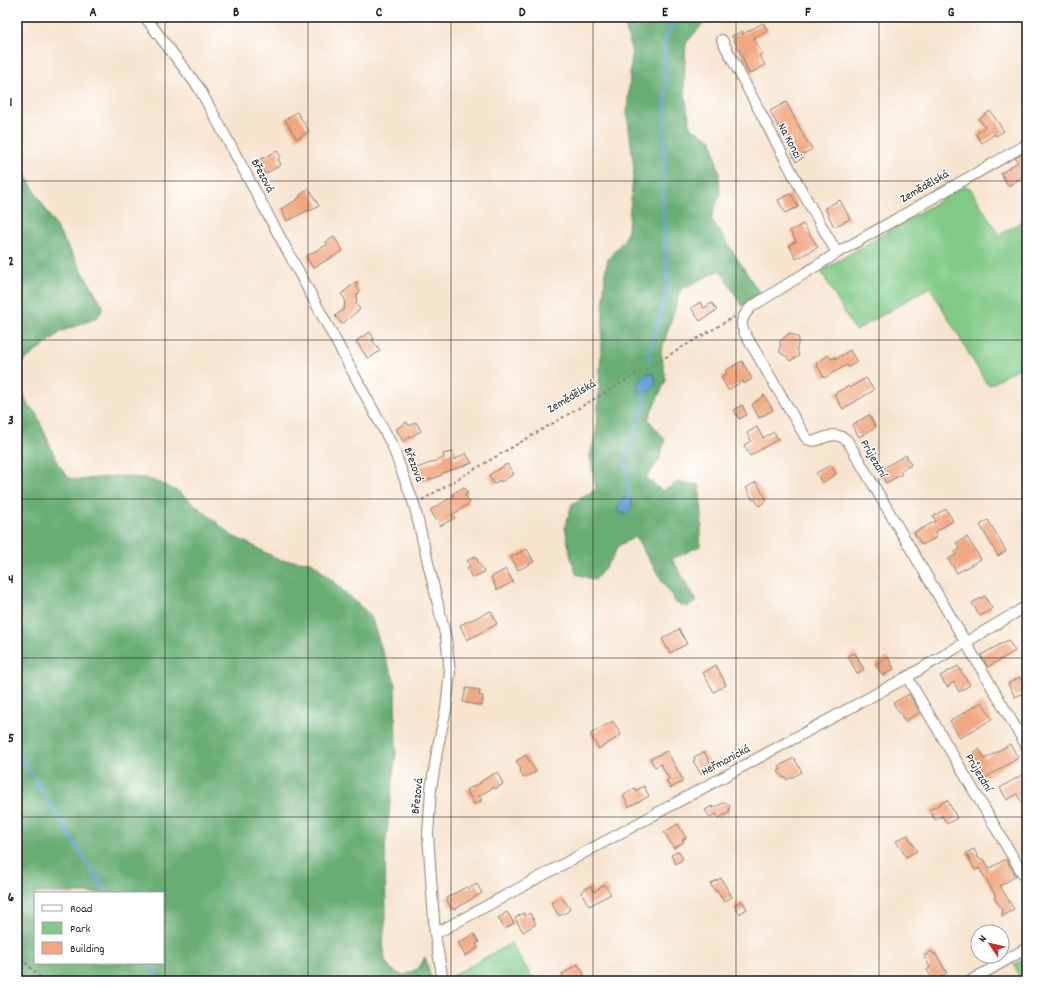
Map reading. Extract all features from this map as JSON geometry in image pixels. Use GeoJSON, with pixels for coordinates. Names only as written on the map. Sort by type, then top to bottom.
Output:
{"type":"FeatureCollection","features":[{"type":"Feature","properties":{"kind":"street","name":"Březová"},"geometry":{"type":"LineString","coordinates":[[145,17],[199,88],[392,445],[414,504],[446,638],[450,671],[446,709],[430,789],[428,835],[435,934],[443,981]]}},
{"type":"Feature","properties":{"kind":"street","name":"Na Konci"},"geometry":{"type":"LineString","coordinates":[[722,40],[803,194],[837,253]]}},
{"type":"Feature","properties":{"kind":"street","name":"Zemědělská"},"geometry":{"type":"LineString","coordinates":[[837,253],[1027,144]]}},
{"type":"Feature","properties":{"kind":"street"},"geometry":{"type":"LineString","coordinates":[[744,316],[751,307],[837,253]]}},
{"type":"Feature","properties":{"kind":"street","name":"Průjezdní"},"geometry":{"type":"LineString","coordinates":[[744,316],[741,325],[744,332],[806,438],[810,441],[816,441],[828,435],[835,434],[842,436],[846,440],[1027,747]]}},
{"type":"Feature","properties":{"kind":"street","name":"Heřmanická"},"geometry":{"type":"LineString","coordinates":[[435,934],[907,677],[1027,606]]}},
{"type":"Feature","properties":{"kind":"street","name":"Průjezdní"},"geometry":{"type":"LineString","coordinates":[[907,677],[1027,882]]}},
{"type":"Feature","properties":{"kind":"street"},"geometry":{"type":"LineString","coordinates":[[970,981],[1027,948]]}},
{"type":"Feature","properties":{"kind":"path","name":"Zemědělská"},"geometry":{"type":"LineString","coordinates":[[414,504],[732,317],[744,316]]}},
{"type":"Feature","properties":{"kind":"path"},"geometry":{"type":"LineString","coordinates":[[17,954],[44,981]]}},
{"type":"Feature","properties":{"kind":"green space"},"geometry":{"type":"Polygon","coordinates":[[[623,17],[709,17],[686,43],[684,87],[690,127],[712,140],[719,172],[720,195],[711,218],[761,295],[742,306],[720,270],[681,289],[661,352],[666,380],[648,419],[665,440],[659,460],[646,478],[662,491],[679,482],[699,485],[702,515],[700,546],[672,559],[697,601],[688,607],[676,603],[635,537],[618,546],[612,559],[595,580],[576,574],[570,554],[565,527],[572,504],[596,489],[590,456],[597,428],[605,273],[608,259],[624,240],[628,229],[634,168],[627,113],[632,53],[623,17]]]}},
{"type":"Feature","properties":{"kind":"green space"},"geometry":{"type":"Polygon","coordinates":[[[17,161],[103,306],[103,309],[97,318],[62,331],[19,365],[20,381],[26,402],[36,413],[58,464],[69,478],[79,480],[117,476],[145,478],[179,492],[232,536],[279,560],[312,562],[371,616],[381,648],[395,682],[396,752],[385,849],[386,914],[383,941],[385,960],[390,968],[395,972],[405,975],[419,968],[425,957],[432,981],[17,981],[17,161]]]}},
{"type":"Feature","properties":{"kind":"green space"},"geometry":{"type":"Polygon","coordinates":[[[964,186],[970,188],[999,235],[1027,218],[1027,374],[1023,369],[1016,370],[989,385],[986,383],[930,287],[855,331],[821,271],[964,186]]]}},
{"type":"Feature","properties":{"kind":"green space"},"geometry":{"type":"Polygon","coordinates":[[[511,943],[534,980],[448,981],[447,979],[511,943]]]}},
{"type":"Feature","properties":{"kind":"green space"},"geometry":{"type":"Polygon","coordinates":[[[1027,957],[1027,981],[1021,981],[1014,965],[1027,957]]]}},
{"type":"Feature","properties":{"kind":"water"},"geometry":{"type":"Polygon","coordinates":[[[647,373],[653,374],[656,379],[655,386],[651,390],[641,392],[639,391],[640,383],[647,373]]]}},
{"type":"Feature","properties":{"kind":"water"},"geometry":{"type":"Polygon","coordinates":[[[623,498],[628,498],[632,501],[631,508],[626,514],[618,512],[617,509],[623,498]]]}},
{"type":"Feature","properties":{"kind":"building"},"geometry":{"type":"Polygon","coordinates":[[[763,23],[768,31],[754,38],[762,54],[759,55],[765,65],[749,74],[732,36],[742,31],[743,34],[763,23]]]}},
{"type":"Feature","properties":{"kind":"building"},"geometry":{"type":"Polygon","coordinates":[[[786,102],[812,149],[802,155],[803,158],[796,162],[785,137],[784,138],[770,111],[786,102]]]}},
{"type":"Feature","properties":{"kind":"building"},"geometry":{"type":"Polygon","coordinates":[[[990,111],[1004,131],[996,136],[995,134],[982,143],[976,134],[985,127],[979,119],[990,111]]]}},
{"type":"Feature","properties":{"kind":"building"},"geometry":{"type":"Polygon","coordinates":[[[297,112],[309,131],[297,139],[285,120],[297,112]]]}},
{"type":"Feature","properties":{"kind":"building"},"geometry":{"type":"Polygon","coordinates":[[[277,151],[281,157],[278,159],[281,165],[265,174],[257,161],[277,151]]]}},
{"type":"Feature","properties":{"kind":"building"},"geometry":{"type":"Polygon","coordinates":[[[1027,151],[1027,174],[1008,186],[1001,173],[1018,162],[1015,158],[1027,151]]]}},
{"type":"Feature","properties":{"kind":"building"},"geometry":{"type":"Polygon","coordinates":[[[309,189],[319,206],[287,221],[281,209],[301,197],[300,195],[309,189]]]}},
{"type":"Feature","properties":{"kind":"building"},"geometry":{"type":"Polygon","coordinates":[[[791,194],[798,207],[785,213],[778,200],[791,194]]]}},
{"type":"Feature","properties":{"kind":"building"},"geometry":{"type":"Polygon","coordinates":[[[840,200],[850,219],[834,227],[825,208],[840,200]]]}},
{"type":"Feature","properties":{"kind":"building"},"geometry":{"type":"Polygon","coordinates":[[[803,224],[818,247],[796,259],[789,245],[796,241],[790,231],[803,224]]]}},
{"type":"Feature","properties":{"kind":"building"},"geometry":{"type":"Polygon","coordinates":[[[334,237],[343,251],[313,268],[306,256],[327,245],[326,242],[334,237]]]}},
{"type":"Feature","properties":{"kind":"building"},"geometry":{"type":"Polygon","coordinates":[[[357,281],[357,288],[360,292],[357,295],[356,304],[360,309],[342,324],[335,316],[344,309],[345,299],[341,294],[357,281]]]}},
{"type":"Feature","properties":{"kind":"building"},"geometry":{"type":"Polygon","coordinates":[[[700,302],[704,308],[712,303],[717,310],[700,321],[691,308],[700,302]]]}},
{"type":"Feature","properties":{"kind":"building"},"geometry":{"type":"Polygon","coordinates":[[[370,332],[374,339],[372,340],[380,351],[368,359],[356,341],[370,332]]]}},
{"type":"Feature","properties":{"kind":"building"},"geometry":{"type":"Polygon","coordinates":[[[790,333],[799,338],[797,349],[799,356],[790,361],[786,356],[780,353],[780,341],[790,333]]]}},
{"type":"Feature","properties":{"kind":"building"},"geometry":{"type":"Polygon","coordinates":[[[850,350],[857,362],[849,367],[847,365],[824,378],[816,363],[829,355],[831,359],[836,357],[836,359],[850,350]]]}},
{"type":"Feature","properties":{"kind":"building"},"geometry":{"type":"Polygon","coordinates":[[[742,361],[752,379],[744,384],[743,381],[728,390],[721,377],[727,373],[725,371],[742,361]]]}},
{"type":"Feature","properties":{"kind":"building"},"geometry":{"type":"Polygon","coordinates":[[[866,378],[874,390],[843,409],[834,394],[848,386],[849,388],[866,378]]]}},
{"type":"Feature","properties":{"kind":"building"},"geometry":{"type":"Polygon","coordinates":[[[764,395],[773,410],[759,418],[752,405],[764,395]]]}},
{"type":"Feature","properties":{"kind":"building"},"geometry":{"type":"Polygon","coordinates":[[[742,405],[747,415],[739,419],[734,410],[742,405]]]}},
{"type":"Feature","properties":{"kind":"building"},"geometry":{"type":"Polygon","coordinates":[[[869,415],[876,427],[859,437],[852,425],[869,415]]]}},
{"type":"Feature","properties":{"kind":"building"},"geometry":{"type":"Polygon","coordinates":[[[407,422],[409,426],[416,422],[421,431],[403,441],[396,429],[407,422]]]}},
{"type":"Feature","properties":{"kind":"building"},"geometry":{"type":"Polygon","coordinates":[[[757,427],[763,438],[774,432],[778,439],[750,456],[744,445],[751,441],[747,433],[757,427]]]}},
{"type":"Feature","properties":{"kind":"building"},"geometry":{"type":"Polygon","coordinates":[[[452,452],[454,460],[466,453],[472,463],[442,473],[442,475],[422,482],[417,468],[444,458],[443,454],[452,452]]]}},
{"type":"Feature","properties":{"kind":"building"},"geometry":{"type":"Polygon","coordinates":[[[906,455],[911,465],[900,471],[902,474],[886,483],[879,471],[906,455]]]}},
{"type":"Feature","properties":{"kind":"building"},"geometry":{"type":"Polygon","coordinates":[[[507,464],[514,474],[501,482],[500,480],[494,484],[489,475],[507,464]]]}},
{"type":"Feature","properties":{"kind":"building"},"geometry":{"type":"Polygon","coordinates":[[[831,465],[836,474],[822,483],[816,473],[831,465]]]}},
{"type":"Feature","properties":{"kind":"building"},"geometry":{"type":"Polygon","coordinates":[[[756,482],[767,500],[759,506],[755,499],[753,500],[746,488],[756,482]]]}},
{"type":"Feature","properties":{"kind":"building"},"geometry":{"type":"Polygon","coordinates":[[[464,487],[468,493],[465,495],[470,503],[452,515],[455,518],[440,526],[430,510],[454,496],[452,494],[464,487]]]}},
{"type":"Feature","properties":{"kind":"building"},"geometry":{"type":"Polygon","coordinates":[[[946,509],[953,521],[935,532],[937,537],[922,545],[914,533],[936,521],[933,516],[946,509]]]}},
{"type":"Feature","properties":{"kind":"building"},"geometry":{"type":"Polygon","coordinates":[[[988,520],[1006,551],[998,556],[980,525],[988,520]]]}},
{"type":"Feature","properties":{"kind":"building"},"geometry":{"type":"Polygon","coordinates":[[[967,537],[981,559],[957,573],[948,559],[956,555],[955,552],[960,549],[956,543],[967,537]]]}},
{"type":"Feature","properties":{"kind":"building"},"geometry":{"type":"Polygon","coordinates":[[[527,549],[534,562],[518,570],[511,557],[527,549]]]}},
{"type":"Feature","properties":{"kind":"building"},"geometry":{"type":"Polygon","coordinates":[[[475,556],[484,572],[472,578],[467,568],[470,566],[467,561],[475,556]]]}},
{"type":"Feature","properties":{"kind":"building"},"geometry":{"type":"Polygon","coordinates":[[[506,569],[513,582],[497,590],[491,577],[506,569]]]}},
{"type":"Feature","properties":{"kind":"building"},"geometry":{"type":"Polygon","coordinates":[[[985,596],[992,609],[980,616],[972,603],[985,596]]]}},
{"type":"Feature","properties":{"kind":"building"},"geometry":{"type":"Polygon","coordinates":[[[491,611],[497,624],[467,640],[460,625],[491,611]]]}},
{"type":"Feature","properties":{"kind":"building"},"geometry":{"type":"Polygon","coordinates":[[[679,629],[687,644],[670,653],[662,639],[679,629]]]}},
{"type":"Feature","properties":{"kind":"building"},"geometry":{"type":"Polygon","coordinates":[[[1008,640],[1015,651],[988,667],[981,655],[1008,640]]]}},
{"type":"Feature","properties":{"kind":"building"},"geometry":{"type":"Polygon","coordinates":[[[855,653],[864,670],[857,674],[848,656],[855,653]]]}},
{"type":"Feature","properties":{"kind":"building"},"geometry":{"type":"Polygon","coordinates":[[[888,657],[894,669],[883,676],[875,664],[888,657]]]}},
{"type":"Feature","properties":{"kind":"building"},"geometry":{"type":"Polygon","coordinates":[[[716,665],[726,685],[714,692],[703,673],[716,665]]]}},
{"type":"Feature","properties":{"kind":"building"},"geometry":{"type":"Polygon","coordinates":[[[958,666],[970,685],[959,692],[954,682],[947,687],[940,676],[958,666]]]}},
{"type":"Feature","properties":{"kind":"building"},"geometry":{"type":"Polygon","coordinates":[[[1020,677],[1027,691],[1015,697],[1008,684],[1020,677]]]}},
{"type":"Feature","properties":{"kind":"building"},"geometry":{"type":"Polygon","coordinates":[[[466,688],[480,690],[479,696],[483,696],[482,706],[463,702],[466,688]]]}},
{"type":"Feature","properties":{"kind":"building"},"geometry":{"type":"Polygon","coordinates":[[[909,694],[920,712],[905,721],[893,703],[909,694]]]}},
{"type":"Feature","properties":{"kind":"building"},"geometry":{"type":"Polygon","coordinates":[[[982,702],[992,719],[960,738],[950,721],[982,702]]]}},
{"type":"Feature","properties":{"kind":"building"},"geometry":{"type":"Polygon","coordinates":[[[613,721],[621,735],[599,749],[590,734],[613,721]]]}},
{"type":"Feature","properties":{"kind":"building"},"geometry":{"type":"Polygon","coordinates":[[[1010,744],[1018,758],[985,778],[971,755],[979,749],[985,759],[1010,744]]]}},
{"type":"Feature","properties":{"kind":"building"},"geometry":{"type":"Polygon","coordinates":[[[667,751],[683,780],[671,788],[666,781],[669,779],[661,764],[655,767],[650,759],[667,751]]]}},
{"type":"Feature","properties":{"kind":"building"},"geometry":{"type":"Polygon","coordinates":[[[704,752],[713,767],[701,774],[693,761],[695,760],[694,757],[704,752]]]}},
{"type":"Feature","properties":{"kind":"building"},"geometry":{"type":"Polygon","coordinates":[[[526,755],[536,772],[523,778],[521,769],[516,761],[526,755]]]}},
{"type":"Feature","properties":{"kind":"building"},"geometry":{"type":"Polygon","coordinates":[[[794,758],[802,772],[787,780],[785,777],[783,778],[778,771],[781,770],[779,766],[794,758]]]}},
{"type":"Feature","properties":{"kind":"building"},"geometry":{"type":"Polygon","coordinates":[[[497,772],[503,784],[495,789],[494,787],[479,796],[482,800],[474,804],[466,790],[481,783],[480,782],[497,772]]]}},
{"type":"Feature","properties":{"kind":"building"},"geometry":{"type":"Polygon","coordinates":[[[1023,774],[1027,780],[1027,811],[1017,794],[1007,800],[1000,788],[1023,774]]]}},
{"type":"Feature","properties":{"kind":"building"},"geometry":{"type":"Polygon","coordinates":[[[644,786],[649,796],[629,807],[623,795],[635,788],[636,791],[644,786]]]}},
{"type":"Feature","properties":{"kind":"building"},"geometry":{"type":"Polygon","coordinates":[[[947,800],[957,818],[947,824],[942,816],[935,820],[929,810],[947,800]]]}},
{"type":"Feature","properties":{"kind":"building"},"geometry":{"type":"Polygon","coordinates":[[[725,802],[730,806],[730,812],[719,818],[716,814],[710,817],[705,810],[712,806],[713,808],[725,802]]]}},
{"type":"Feature","properties":{"kind":"building"},"geometry":{"type":"Polygon","coordinates":[[[678,824],[686,838],[682,840],[684,842],[674,848],[664,832],[678,824]]]}},
{"type":"Feature","properties":{"kind":"building"},"geometry":{"type":"Polygon","coordinates":[[[907,835],[917,851],[906,857],[896,841],[907,835]]]}},
{"type":"Feature","properties":{"kind":"building"},"geometry":{"type":"Polygon","coordinates":[[[974,849],[980,860],[984,859],[989,869],[1006,859],[1016,876],[1000,886],[1014,909],[1002,917],[1002,910],[994,897],[996,896],[979,868],[975,870],[966,853],[974,849]]]}},
{"type":"Feature","properties":{"kind":"building"},"geometry":{"type":"Polygon","coordinates":[[[679,851],[683,859],[676,864],[671,855],[679,851]]]}},
{"type":"Feature","properties":{"kind":"building"},"geometry":{"type":"Polygon","coordinates":[[[721,878],[732,897],[724,902],[717,891],[716,892],[710,884],[721,878]]]}},
{"type":"Feature","properties":{"kind":"building"},"geometry":{"type":"Polygon","coordinates":[[[477,884],[482,893],[455,909],[451,908],[446,898],[466,887],[468,889],[477,884]]]}},
{"type":"Feature","properties":{"kind":"building"},"geometry":{"type":"Polygon","coordinates":[[[604,885],[611,894],[589,906],[581,892],[590,886],[594,892],[604,885]]]}},
{"type":"Feature","properties":{"kind":"building"},"geometry":{"type":"Polygon","coordinates":[[[562,897],[570,909],[559,916],[551,903],[562,897]]]}},
{"type":"Feature","properties":{"kind":"building"},"geometry":{"type":"Polygon","coordinates":[[[742,901],[747,909],[739,914],[734,905],[742,901]]]}},
{"type":"Feature","properties":{"kind":"building"},"geometry":{"type":"Polygon","coordinates":[[[507,912],[514,923],[505,929],[498,918],[507,912]]]}},
{"type":"Feature","properties":{"kind":"building"},"geometry":{"type":"Polygon","coordinates":[[[524,913],[525,916],[530,913],[536,924],[523,932],[515,918],[524,913]]]}},
{"type":"Feature","properties":{"kind":"building"},"geometry":{"type":"Polygon","coordinates":[[[474,934],[479,942],[476,944],[478,948],[465,956],[458,943],[474,934]]]}},
{"type":"Feature","properties":{"kind":"building"},"geometry":{"type":"Polygon","coordinates":[[[932,951],[934,955],[935,953],[947,973],[934,981],[927,970],[930,967],[924,956],[932,951]]]}},
{"type":"Feature","properties":{"kind":"building"},"geometry":{"type":"Polygon","coordinates":[[[578,964],[585,976],[576,981],[566,981],[562,974],[578,964]]]}},
{"type":"Feature","properties":{"kind":"waterway"},"geometry":{"type":"LineString","coordinates":[[649,360],[649,355],[667,288],[663,209],[666,82],[664,45],[674,17]]}},
{"type":"Feature","properties":{"kind":"waterway"},"geometry":{"type":"LineString","coordinates":[[628,498],[628,479],[625,459],[644,408],[645,392]]}},
{"type":"Feature","properties":{"kind":"waterway"},"geometry":{"type":"LineString","coordinates":[[17,751],[105,892]]}},
{"type":"Feature","properties":{"kind":"waterway"},"geometry":{"type":"LineString","coordinates":[[150,964],[161,981]]}}]}
